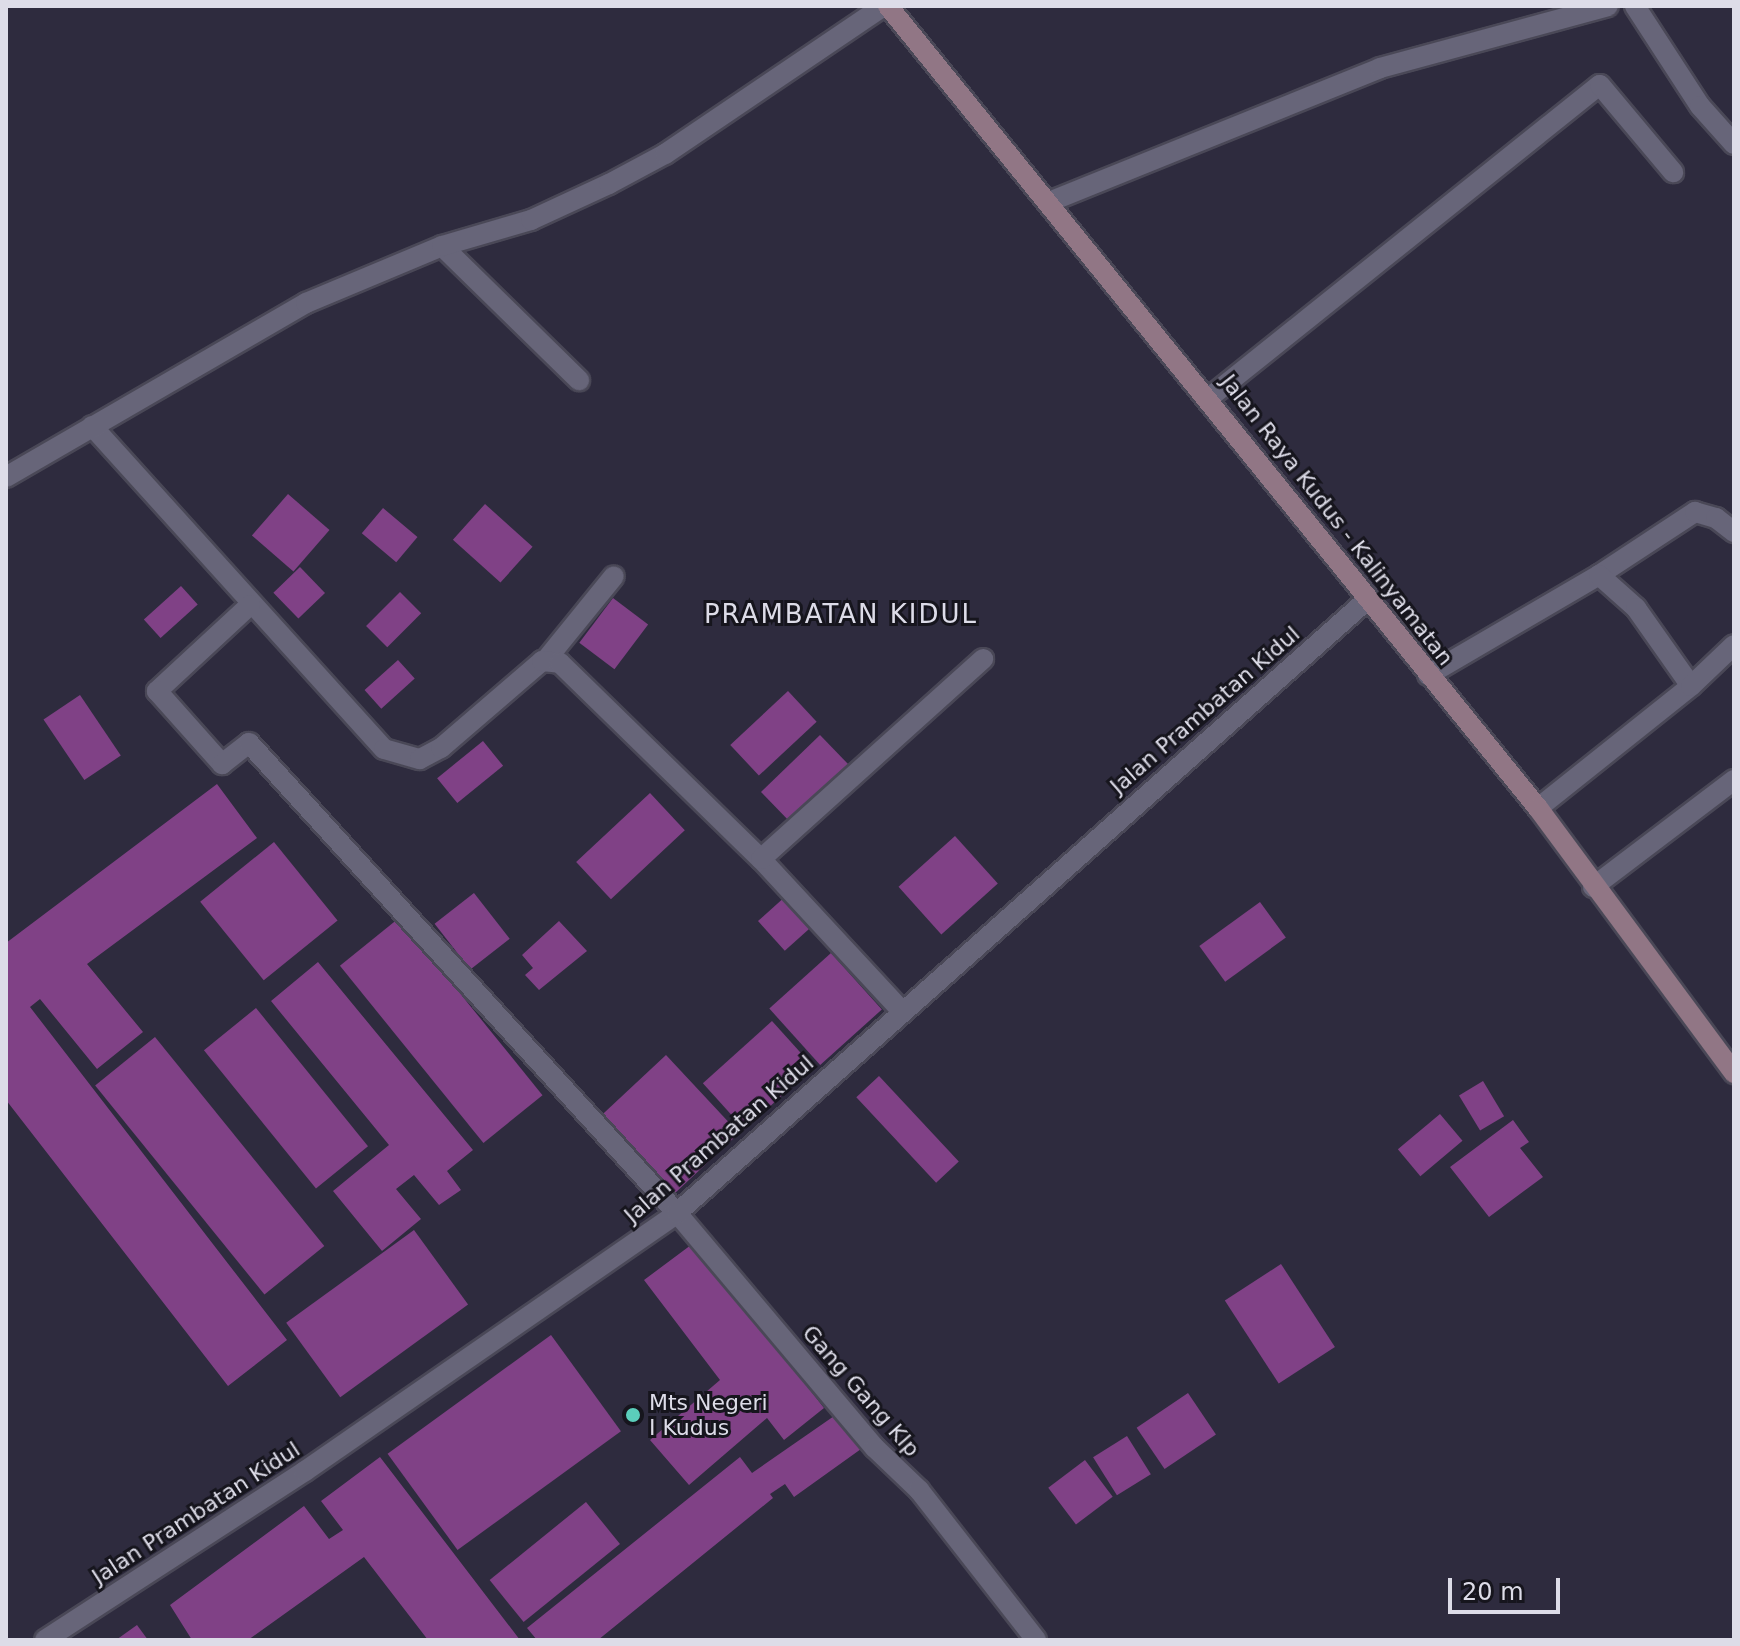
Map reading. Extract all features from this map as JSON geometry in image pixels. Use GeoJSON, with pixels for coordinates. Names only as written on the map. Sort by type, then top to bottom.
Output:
{"type":"FeatureCollection","features":[{"type":"Feature","properties":{"kind":"main road","name":"Jalan Raya Kudus - Kalinyamatan"},"geometry":{"type":"LineString","coordinates":[[886,6],[1210,397],[1428,675],[1538,808],[1593,887],[1734,1073]]}},
{"type":"Feature","properties":{"kind":"street"},"geometry":{"type":"LineString","coordinates":[[6,477],[306,303],[442,246],[531,220],[609,184],[665,154],[886,6]]}},
{"type":"Feature","properties":{"kind":"street"},"geometry":{"type":"LineString","coordinates":[[1049,202],[1380,68],[1608,6]]}},
{"type":"Feature","properties":{"kind":"street"},"geometry":{"type":"LineString","coordinates":[[1635,6],[1700,106],[1734,144]]}},
{"type":"Feature","properties":{"kind":"street"},"geometry":{"type":"LineString","coordinates":[[1210,397],[1600,85],[1673,172]]}},
{"type":"Feature","properties":{"kind":"street"},"geometry":{"type":"LineString","coordinates":[[442,246],[579,380]]}},
{"type":"Feature","properties":{"kind":"street"},"geometry":{"type":"LineString","coordinates":[[92,426],[250,605],[384,749],[406,758],[420,759],[441,748],[545,661],[614,576]]}},
{"type":"Feature","properties":{"kind":"street"},"geometry":{"type":"LineString","coordinates":[[1428,675],[1599,575],[1695,512],[1716,518],[1734,532]]}},
{"type":"Feature","properties":{"kind":"street"},"geometry":{"type":"LineString","coordinates":[[1599,575],[1636,608],[1691,686]]}},
{"type":"Feature","properties":{"kind":"street","name":"Jalan Prambatan Kidul"},"geometry":{"type":"LineString","coordinates":[[45,1640],[305,1471],[677,1213],[901,1010],[1368,599]]}},
{"type":"Feature","properties":{"kind":"street","name":"Gang Gang Klp"},"geometry":{"type":"LineString","coordinates":[[250,605],[157,691],[222,764],[249,743],[677,1213],[893,1469],[919,1490],[1036,1640]]}},
{"type":"Feature","properties":{"kind":"street"},"geometry":{"type":"LineString","coordinates":[[1538,808],[1691,686],[1734,645]]}},
{"type":"Feature","properties":{"kind":"street"},"geometry":{"type":"LineString","coordinates":[[761,859],[983,659]]}},
{"type":"Feature","properties":{"kind":"street"},"geometry":{"type":"LineString","coordinates":[[545,661],[568,669],[761,859],[901,1010]]}},
{"type":"Feature","properties":{"kind":"street"},"geometry":{"type":"LineString","coordinates":[[1593,887],[1734,780]]}},
{"type":"Feature","properties":{"kind":"building"},"geometry":{"type":"Polygon","coordinates":[[[288,494],[330,530],[293,572],[252,536],[288,494]]]}},
{"type":"Feature","properties":{"kind":"building"},"geometry":{"type":"Polygon","coordinates":[[[485,504],[533,547],[500,582],[453,540],[485,504]]]}},
{"type":"Feature","properties":{"kind":"building"},"geometry":{"type":"Polygon","coordinates":[[[383,508],[417,537],[396,562],[362,533],[383,508]]]}},
{"type":"Feature","properties":{"kind":"building"},"geometry":{"type":"Polygon","coordinates":[[[300,567],[325,593],[298,619],[273,593],[300,567]]]}},
{"type":"Feature","properties":{"kind":"building"},"geometry":{"type":"Polygon","coordinates":[[[181,586],[198,605],[161,638],[144,619],[181,586]]]}},
{"type":"Feature","properties":{"kind":"building"},"geometry":{"type":"Polygon","coordinates":[[[400,592],[421,613],[387,647],[366,626],[400,592]]]}},
{"type":"Feature","properties":{"kind":"building"},"geometry":{"type":"Polygon","coordinates":[[[613,598],[648,624],[614,669],[579,643],[613,598]]]}},
{"type":"Feature","properties":{"kind":"building"},"geometry":{"type":"Polygon","coordinates":[[[398,660],[415,679],[381,709],[365,690],[398,660]]]}},
{"type":"Feature","properties":{"kind":"building"},"geometry":{"type":"Polygon","coordinates":[[[788,691],[817,722],[759,776],[730,745],[788,691]]]}},
{"type":"Feature","properties":{"kind":"building"},"geometry":{"type":"Polygon","coordinates":[[[80,695],[121,756],[84,780],[44,720],[80,695]]]}},
{"type":"Feature","properties":{"kind":"building"},"geometry":{"type":"Polygon","coordinates":[[[820,735],[851,767],[792,824],[761,792],[820,735]]]}},
{"type":"Feature","properties":{"kind":"building"},"geometry":{"type":"Polygon","coordinates":[[[483,741],[503,766],[457,803],[437,778],[483,741]]]}},
{"type":"Feature","properties":{"kind":"building"},"geometry":{"type":"Polygon","coordinates":[[[217,784],[257,838],[87,964],[143,1032],[97,1069],[40,999],[30,1007],[287,1340],[228,1386],[6,1100],[6,943],[217,784]]]}},
{"type":"Feature","properties":{"kind":"building"},"geometry":{"type":"Polygon","coordinates":[[[650,793],[685,830],[611,899],[576,862],[650,793]]]}},
{"type":"Feature","properties":{"kind":"building"},"geometry":{"type":"Polygon","coordinates":[[[955,836],[998,884],[941,934],[899,887],[955,836]]]}},
{"type":"Feature","properties":{"kind":"building"},"geometry":{"type":"Polygon","coordinates":[[[274,842],[338,920],[264,980],[200,902],[274,842]]]}},
{"type":"Feature","properties":{"kind":"building"},"geometry":{"type":"Polygon","coordinates":[[[474,893],[510,939],[470,969],[435,924],[474,893]]]}},
{"type":"Feature","properties":{"kind":"building"},"geometry":{"type":"Polygon","coordinates":[[[787,895],[814,925],[785,951],[758,921],[787,895]]]}},
{"type":"Feature","properties":{"kind":"building"},"geometry":{"type":"Polygon","coordinates":[[[1260,902],[1286,938],[1225,982],[1199,946],[1260,902]]]}},
{"type":"Feature","properties":{"kind":"building"},"geometry":{"type":"Polygon","coordinates":[[[399,918],[542,1095],[483,1143],[340,966],[399,918]]]}},
{"type":"Feature","properties":{"kind":"building"},"geometry":{"type":"Polygon","coordinates":[[[559,921],[587,951],[539,990],[525,975],[533,968],[522,955],[559,921]]]}},
{"type":"Feature","properties":{"kind":"building"},"geometry":{"type":"Polygon","coordinates":[[[831,953],[882,1009],[820,1065],[769,1009],[831,953]]]}},
{"type":"Feature","properties":{"kind":"building"},"geometry":{"type":"Polygon","coordinates":[[[318,962],[473,1150],[447,1171],[461,1190],[439,1205],[414,1175],[396,1189],[421,1219],[382,1251],[333,1191],[389,1145],[271,1001],[318,962]]]}},
{"type":"Feature","properties":{"kind":"building"},"geometry":{"type":"Polygon","coordinates":[[[256,1008],[368,1146],[316,1188],[204,1050],[256,1008]]]}},
{"type":"Feature","properties":{"kind":"building"},"geometry":{"type":"Polygon","coordinates":[[[772,1021],[813,1067],[744,1129],[703,1083],[772,1021]]]}},
{"type":"Feature","properties":{"kind":"building"},"geometry":{"type":"Polygon","coordinates":[[[155,1037],[324,1246],[264,1295],[95,1085],[155,1037]]]}},
{"type":"Feature","properties":{"kind":"building"},"geometry":{"type":"Polygon","coordinates":[[[666,1055],[739,1133],[673,1195],[600,1116],[666,1055]]]}},
{"type":"Feature","properties":{"kind":"building"},"geometry":{"type":"Polygon","coordinates":[[[879,1076],[959,1162],[936,1183],[856,1097],[879,1076]]]}},
{"type":"Feature","properties":{"kind":"building"},"geometry":{"type":"Polygon","coordinates":[[[1483,1081],[1504,1116],[1480,1131],[1459,1095],[1483,1081]]]}},
{"type":"Feature","properties":{"kind":"building"},"geometry":{"type":"Polygon","coordinates":[[[1440,1114],[1462,1141],[1420,1176],[1398,1149],[1440,1114]]]}},
{"type":"Feature","properties":{"kind":"building"},"geometry":{"type":"Polygon","coordinates":[[[1513,1120],[1529,1142],[1520,1148],[1543,1177],[1489,1217],[1450,1167],[1513,1120]]]}},
{"type":"Feature","properties":{"kind":"building"},"geometry":{"type":"Polygon","coordinates":[[[414,1230],[468,1304],[340,1397],[286,1323],[414,1230]]]}},
{"type":"Feature","properties":{"kind":"building"},"geometry":{"type":"Polygon","coordinates":[[[695,1242],[824,1408],[784,1440],[767,1418],[689,1485],[650,1440],[720,1380],[644,1280],[695,1242]]]}},
{"type":"Feature","properties":{"kind":"building"},"geometry":{"type":"Polygon","coordinates":[[[1281,1264],[1335,1347],[1279,1384],[1225,1300],[1281,1264]]]}},
{"type":"Feature","properties":{"kind":"building"},"geometry":{"type":"Polygon","coordinates":[[[551,1335],[621,1431],[458,1550],[388,1454],[551,1335]]]}},
{"type":"Feature","properties":{"kind":"building"},"geometry":{"type":"Polygon","coordinates":[[[1188,1393],[1216,1434],[1165,1469],[1137,1428],[1188,1393]]]}},
{"type":"Feature","properties":{"kind":"building"},"geometry":{"type":"Polygon","coordinates":[[[837,1414],[861,1449],[794,1497],[785,1484],[770,1494],[773,1498],[598,1640],[537,1640],[527,1628],[740,1457],[752,1473],[837,1414]]]}},
{"type":"Feature","properties":{"kind":"building"},"geometry":{"type":"Polygon","coordinates":[[[1127,1436],[1151,1474],[1117,1495],[1093,1457],[1127,1436]]]}},
{"type":"Feature","properties":{"kind":"building"},"geometry":{"type":"Polygon","coordinates":[[[380,1457],[520,1640],[428,1640],[364,1557],[248,1640],[192,1640],[170,1605],[304,1506],[329,1539],[343,1530],[321,1501],[380,1457]]]}},
{"type":"Feature","properties":{"kind":"building"},"geometry":{"type":"Polygon","coordinates":[[[1085,1460],[1113,1497],[1076,1524],[1048,1488],[1085,1460]]]}},
{"type":"Feature","properties":{"kind":"building"},"geometry":{"type":"Polygon","coordinates":[[[586,1502],[620,1544],[524,1622],[490,1580],[586,1502]]]}},
{"type":"Feature","properties":{"kind":"building"},"geometry":{"type":"Polygon","coordinates":[[[137,1625],[148,1640],[116,1640],[137,1625]]]}},
{"type":"Feature","properties":{"kind":"place","name":"Mts Negeri I Kudus"},"geometry":{"type":"Point","coordinates":[633,1415]}},
{"type":"Feature","properties":{"kind":"district","name":"PRAMBATAN KIDUL"},"geometry":{"type":"Point","coordinates":[841,615]}}]}
